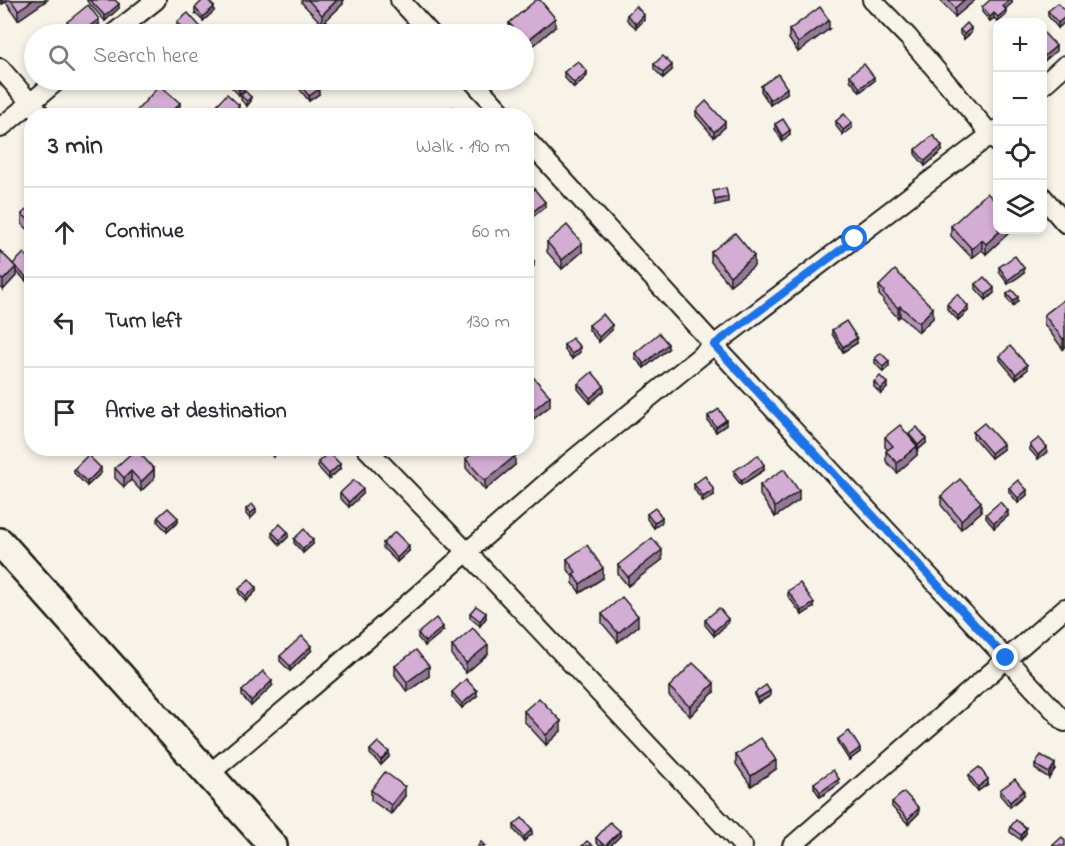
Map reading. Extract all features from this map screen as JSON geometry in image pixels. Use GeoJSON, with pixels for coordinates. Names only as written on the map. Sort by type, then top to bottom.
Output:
{"type":"FeatureCollection","features":[{"type":"Feature","properties":{"kind":"main road"},"geometry":{"type":"LineString","coordinates":[[0,542],[273,846]]}},
{"type":"Feature","properties":{"kind":"street"},"geometry":{"type":"LineString","coordinates":[[126,24],[156,0]]}},
{"type":"Feature","properties":{"kind":"street"},"geometry":{"type":"LineString","coordinates":[[400,0],[422,24]]}},
{"type":"Feature","properties":{"kind":"street"},"geometry":{"type":"LineString","coordinates":[[872,0],[908,37],[993,134]]}},
{"type":"Feature","properties":{"kind":"street"},"geometry":{"type":"LineString","coordinates":[[1047,81],[1065,65]]}},
{"type":"Feature","properties":{"kind":"street"},"geometry":{"type":"LineString","coordinates":[[0,68],[35,108]]}},
{"type":"Feature","properties":{"kind":"street"},"geometry":{"type":"LineString","coordinates":[[37,108],[50,90]]}},
{"type":"Feature","properties":{"kind":"street"},"geometry":{"type":"LineString","coordinates":[[481,90],[498,108]]}},
{"type":"Feature","properties":{"kind":"street"},"geometry":{"type":"LineString","coordinates":[[0,128],[24,115]]}},
{"type":"Feature","properties":{"kind":"street"},"geometry":{"type":"LineString","coordinates":[[209,774],[569,463],[714,345],[993,137]]}},
{"type":"Feature","properties":{"kind":"street"},"geometry":{"type":"LineString","coordinates":[[534,148],[1065,722]]}},
{"type":"Feature","properties":{"kind":"street"},"geometry":{"type":"LineString","coordinates":[[1047,202],[1065,223]]}},
{"type":"Feature","properties":{"kind":"street"},"geometry":{"type":"LineString","coordinates":[[374,456],[743,846]]}},
{"type":"Feature","properties":{"kind":"street"},"geometry":{"type":"LineString","coordinates":[[792,846],[1065,608]]}},
{"type":"Feature","properties":{"kind":"building"},"geometry":{"type":"Polygon","coordinates":[[[11,0],[33,0],[18,10],[11,0]]]}},
{"type":"Feature","properties":{"kind":"building"},"geometry":{"type":"Polygon","coordinates":[[[90,0],[115,0],[119,4],[105,16],[90,0]]]}},
{"type":"Feature","properties":{"kind":"building"},"geometry":{"type":"Polygon","coordinates":[[[203,0],[208,0],[214,7],[203,17],[195,8],[203,0]]]}},
{"type":"Feature","properties":{"kind":"building"},"geometry":{"type":"Polygon","coordinates":[[[308,0],[337,0],[322,15],[308,0]]]}},
{"type":"Feature","properties":{"kind":"building"},"geometry":{"type":"Polygon","coordinates":[[[536,0],[540,0],[555,18],[534,35],[534,24],[509,23],[536,0]]]}},
{"type":"Feature","properties":{"kind":"building"},"geometry":{"type":"Polygon","coordinates":[[[948,0],[964,0],[955,8],[948,0]]]}},
{"type":"Feature","properties":{"kind":"building"},"geometry":{"type":"Polygon","coordinates":[[[990,0],[1010,0],[1003,6],[1006,10],[998,17],[994,13],[990,17],[982,7],[990,0]]]}},
{"type":"Feature","properties":{"kind":"building"},"geometry":{"type":"Polygon","coordinates":[[[1058,3],[1065,11],[1065,17],[1058,23],[1048,11],[1058,3]]]}},
{"type":"Feature","properties":{"kind":"building"},"geometry":{"type":"Polygon","coordinates":[[[88,5],[99,19],[92,24],[69,24],[67,22],[88,5]]]}},
{"type":"Feature","properties":{"kind":"building"},"geometry":{"type":"Polygon","coordinates":[[[636,6],[644,15],[636,24],[627,15],[636,6]]]}},
{"type":"Feature","properties":{"kind":"building"},"geometry":{"type":"Polygon","coordinates":[[[820,7],[829,20],[798,43],[789,30],[820,7]]]}},
{"type":"Feature","properties":{"kind":"building"},"geometry":{"type":"Polygon","coordinates":[[[188,13],[198,24],[179,24],[177,22],[188,13]]]}},
{"type":"Feature","properties":{"kind":"building"},"geometry":{"type":"Polygon","coordinates":[[[967,23],[971,28],[964,34],[960,30],[967,23]]]}},
{"type":"Feature","properties":{"kind":"building"},"geometry":{"type":"Polygon","coordinates":[[[1047,36],[1056,46],[1047,54],[1047,36]]]}},
{"type":"Feature","properties":{"kind":"building"},"geometry":{"type":"Polygon","coordinates":[[[663,56],[672,65],[663,73],[654,64],[663,56]]]}},
{"type":"Feature","properties":{"kind":"building"},"geometry":{"type":"Polygon","coordinates":[[[578,61],[587,72],[574,83],[564,72],[578,61]]]}},
{"type":"Feature","properties":{"kind":"building"},"geometry":{"type":"Polygon","coordinates":[[[864,64],[874,77],[860,88],[850,75],[864,64]]]}},
{"type":"Feature","properties":{"kind":"building"},"geometry":{"type":"Polygon","coordinates":[[[778,74],[787,88],[770,100],[761,86],[778,74]]]}},
{"type":"Feature","properties":{"kind":"building"},"geometry":{"type":"Polygon","coordinates":[[[155,90],[166,90],[180,103],[175,108],[139,108],[155,90]]]}},
{"type":"Feature","properties":{"kind":"building"},"geometry":{"type":"Polygon","coordinates":[[[304,90],[318,90],[309,96],[304,90]]]}},
{"type":"Feature","properties":{"kind":"building"},"geometry":{"type":"Polygon","coordinates":[[[245,91],[251,97],[247,101],[241,96],[245,91]]]}},
{"type":"Feature","properties":{"kind":"building"},"geometry":{"type":"Polygon","coordinates":[[[227,94],[239,105],[237,108],[214,108],[227,94]]]}},
{"type":"Feature","properties":{"kind":"building"},"geometry":{"type":"Polygon","coordinates":[[[706,101],[725,122],[714,132],[696,111],[706,101]]]}},
{"type":"Feature","properties":{"kind":"building"},"geometry":{"type":"Polygon","coordinates":[[[844,114],[852,123],[843,130],[836,121],[844,114]]]}},
{"type":"Feature","properties":{"kind":"building"},"geometry":{"type":"Polygon","coordinates":[[[783,119],[790,130],[782,136],[775,124],[783,119]]]}},
{"type":"Feature","properties":{"kind":"building"},"geometry":{"type":"Polygon","coordinates":[[[933,135],[942,146],[925,161],[915,150],[933,135]]]}},
{"type":"Feature","properties":{"kind":"building"},"geometry":{"type":"Polygon","coordinates":[[[726,188],[728,197],[715,200],[713,191],[726,188]]]}},
{"type":"Feature","properties":{"kind":"building"},"geometry":{"type":"Polygon","coordinates":[[[534,189],[545,202],[534,211],[534,189]]]}},
{"type":"Feature","properties":{"kind":"building"},"geometry":{"type":"Polygon","coordinates":[[[987,193],[993,199],[993,234],[997,234],[986,244],[982,240],[972,249],[951,226],[987,193]]]}},
{"type":"Feature","properties":{"kind":"building"},"geometry":{"type":"Polygon","coordinates":[[[567,225],[582,243],[562,260],[547,242],[567,225]]]}},
{"type":"Feature","properties":{"kind":"building"},"geometry":{"type":"Polygon","coordinates":[[[735,233],[754,256],[730,276],[711,252],[735,233]]]}},
{"type":"Feature","properties":{"kind":"building"},"geometry":{"type":"Polygon","coordinates":[[[0,251],[16,267],[3,280],[0,278],[0,251]]]}},
{"type":"Feature","properties":{"kind":"building"},"geometry":{"type":"Polygon","coordinates":[[[24,253],[24,275],[13,264],[24,253]]]}},
{"type":"Feature","properties":{"kind":"building"},"geometry":{"type":"Polygon","coordinates":[[[1015,256],[1024,268],[1008,280],[999,267],[1015,256]]]}},
{"type":"Feature","properties":{"kind":"building"},"geometry":{"type":"Polygon","coordinates":[[[895,270],[933,308],[919,323],[900,306],[898,308],[879,286],[895,270]]]}},
{"type":"Feature","properties":{"kind":"building"},"geometry":{"type":"Polygon","coordinates":[[[984,277],[994,288],[986,295],[976,284],[984,277]]]}},
{"type":"Feature","properties":{"kind":"building"},"geometry":{"type":"Polygon","coordinates":[[[1012,290],[1018,297],[1013,301],[1007,294],[1012,290]]]}},
{"type":"Feature","properties":{"kind":"building"},"geometry":{"type":"Polygon","coordinates":[[[957,294],[968,306],[958,316],[947,304],[957,294]]]}},
{"type":"Feature","properties":{"kind":"building"},"geometry":{"type":"Polygon","coordinates":[[[1065,299],[1065,338],[1063,339],[1044,315],[1065,299]]]}},
{"type":"Feature","properties":{"kind":"building"},"geometry":{"type":"Polygon","coordinates":[[[603,314],[612,325],[599,337],[589,325],[603,314]]]}},
{"type":"Feature","properties":{"kind":"building"},"geometry":{"type":"Polygon","coordinates":[[[846,321],[857,338],[843,347],[832,330],[846,321]]]}},
{"type":"Feature","properties":{"kind":"building"},"geometry":{"type":"Polygon","coordinates":[[[659,333],[668,344],[644,364],[635,353],[659,333]]]}},
{"type":"Feature","properties":{"kind":"building"},"geometry":{"type":"Polygon","coordinates":[[[572,338],[580,347],[572,354],[564,345],[572,338]]]}},
{"type":"Feature","properties":{"kind":"building"},"geometry":{"type":"Polygon","coordinates":[[[1010,346],[1027,365],[1016,374],[1000,356],[1010,346]]]}},
{"type":"Feature","properties":{"kind":"building"},"geometry":{"type":"Polygon","coordinates":[[[881,353],[889,361],[883,367],[875,358],[881,353]]]}},
{"type":"Feature","properties":{"kind":"building"},"geometry":{"type":"Polygon","coordinates":[[[592,372],[604,386],[590,398],[578,384],[592,372]]]}},
{"type":"Feature","properties":{"kind":"building"},"geometry":{"type":"Polygon","coordinates":[[[880,376],[887,383],[881,389],[874,382],[880,376]]]}},
{"type":"Feature","properties":{"kind":"building"},"geometry":{"type":"Polygon","coordinates":[[[534,378],[550,396],[534,409],[534,378]]]}},
{"type":"Feature","properties":{"kind":"building"},"geometry":{"type":"Polygon","coordinates":[[[719,409],[726,420],[716,427],[708,416],[719,409]]]}},
{"type":"Feature","properties":{"kind":"building"},"geometry":{"type":"Polygon","coordinates":[[[984,423],[1003,444],[991,453],[973,432],[984,423]]]}},
{"type":"Feature","properties":{"kind":"building"},"geometry":{"type":"Polygon","coordinates":[[[900,425],[917,446],[897,463],[886,451],[893,446],[885,437],[900,425]]]}},
{"type":"Feature","properties":{"kind":"building"},"geometry":{"type":"Polygon","coordinates":[[[917,427],[926,438],[918,445],[909,434],[917,427]]]}},
{"type":"Feature","properties":{"kind":"building"},"geometry":{"type":"Polygon","coordinates":[[[1039,438],[1047,447],[1038,455],[1030,445],[1039,438]]]}},
{"type":"Feature","properties":{"kind":"building"},"geometry":{"type":"Polygon","coordinates":[[[758,455],[764,465],[741,481],[734,471],[758,455]]]}},
{"type":"Feature","properties":{"kind":"building"},"geometry":{"type":"Polygon","coordinates":[[[87,456],[101,468],[87,482],[74,469],[87,456]]]}},
{"type":"Feature","properties":{"kind":"building"},"geometry":{"type":"Polygon","coordinates":[[[128,456],[142,456],[154,469],[141,482],[131,471],[124,478],[115,468],[128,456]]]}},
{"type":"Feature","properties":{"kind":"building"},"geometry":{"type":"Polygon","coordinates":[[[325,456],[333,456],[340,464],[329,474],[318,462],[325,456]]]}},
{"type":"Feature","properties":{"kind":"building"},"geometry":{"type":"Polygon","coordinates":[[[469,456],[515,456],[485,481],[466,459],[469,456]]]}},
{"type":"Feature","properties":{"kind":"building"},"geometry":{"type":"Polygon","coordinates":[[[784,469],[799,491],[775,507],[760,485],[784,469]]]}},
{"type":"Feature","properties":{"kind":"building"},"geometry":{"type":"Polygon","coordinates":[[[705,476],[714,490],[703,497],[694,484],[705,476]]]}},
{"type":"Feature","properties":{"kind":"building"},"geometry":{"type":"Polygon","coordinates":[[[960,479],[981,502],[961,520],[941,496],[960,479]]]}},
{"type":"Feature","properties":{"kind":"building"},"geometry":{"type":"Polygon","coordinates":[[[354,480],[363,489],[349,502],[340,493],[354,480]]]}},
{"type":"Feature","properties":{"kind":"building"},"geometry":{"type":"Polygon","coordinates":[[[1018,480],[1027,490],[1018,498],[1009,488],[1018,480]]]}},
{"type":"Feature","properties":{"kind":"building"},"geometry":{"type":"Polygon","coordinates":[[[1000,502],[1008,511],[994,523],[986,514],[1000,502]]]}},
{"type":"Feature","properties":{"kind":"building"},"geometry":{"type":"Polygon","coordinates":[[[252,504],[256,509],[250,514],[246,509],[252,504]]]}},
{"type":"Feature","properties":{"kind":"building"},"geometry":{"type":"Polygon","coordinates":[[[168,508],[178,518],[167,527],[158,517],[168,508]]]}},
{"type":"Feature","properties":{"kind":"building"},"geometry":{"type":"Polygon","coordinates":[[[655,508],[662,517],[654,523],[647,514],[655,508]]]}},
{"type":"Feature","properties":{"kind":"building"},"geometry":{"type":"Polygon","coordinates":[[[280,524],[288,532],[280,540],[272,532],[280,524]]]}},
{"type":"Feature","properties":{"kind":"building"},"geometry":{"type":"Polygon","coordinates":[[[304,529],[313,540],[303,549],[294,539],[304,529]]]}},
{"type":"Feature","properties":{"kind":"building"},"geometry":{"type":"Polygon","coordinates":[[[395,532],[409,546],[397,558],[383,543],[395,532]]]}},
{"type":"Feature","properties":{"kind":"building"},"geometry":{"type":"Polygon","coordinates":[[[652,538],[662,550],[628,577],[618,565],[652,538]]]}},
{"type":"Feature","properties":{"kind":"building"},"geometry":{"type":"Polygon","coordinates":[[[587,545],[603,568],[580,584],[573,574],[576,572],[567,559],[587,545]]]}},
{"type":"Feature","properties":{"kind":"building"},"geometry":{"type":"Polygon","coordinates":[[[249,579],[256,587],[246,596],[239,589],[249,579]]]}},
{"type":"Feature","properties":{"kind":"building"},"geometry":{"type":"Polygon","coordinates":[[[800,583],[814,603],[802,611],[788,591],[800,583]]]}},
{"type":"Feature","properties":{"kind":"building"},"geometry":{"type":"Polygon","coordinates":[[[622,597],[638,616],[618,633],[602,614],[622,597]]]}},
{"type":"Feature","properties":{"kind":"building"},"geometry":{"type":"Polygon","coordinates":[[[476,606],[486,613],[480,621],[470,613],[476,606]]]}},
{"type":"Feature","properties":{"kind":"building"},"geometry":{"type":"Polygon","coordinates":[[[719,608],[728,619],[714,631],[705,620],[719,608]]]}},
{"type":"Feature","properties":{"kind":"building"},"geometry":{"type":"Polygon","coordinates":[[[436,618],[443,627],[425,642],[418,633],[436,618]]]}},
{"type":"Feature","properties":{"kind":"building"},"geometry":{"type":"Polygon","coordinates":[[[473,628],[488,645],[466,663],[452,646],[473,628]]]}},
{"type":"Feature","properties":{"kind":"building"},"geometry":{"type":"Polygon","coordinates":[[[302,636],[311,646],[290,666],[280,656],[302,636]]]}},
{"type":"Feature","properties":{"kind":"building"},"geometry":{"type":"Polygon","coordinates":[[[416,650],[429,666],[407,682],[395,666],[416,650]]]}},
{"type":"Feature","properties":{"kind":"building"},"geometry":{"type":"Polygon","coordinates":[[[693,663],[714,683],[690,707],[669,687],[693,663]]]}},
{"type":"Feature","properties":{"kind":"building"},"geometry":{"type":"Polygon","coordinates":[[[263,671],[272,681],[251,701],[242,691],[263,671]]]}},
{"type":"Feature","properties":{"kind":"building"},"geometry":{"type":"Polygon","coordinates":[[[466,679],[477,691],[462,704],[452,692],[466,679]]]}},
{"type":"Feature","properties":{"kind":"building"},"geometry":{"type":"Polygon","coordinates":[[[766,685],[770,691],[758,698],[755,693],[766,685]]]}},
{"type":"Feature","properties":{"kind":"building"},"geometry":{"type":"Polygon","coordinates":[[[539,698],[561,721],[546,735],[524,711],[539,698]]]}},
{"type":"Feature","properties":{"kind":"building"},"geometry":{"type":"Polygon","coordinates":[[[849,731],[860,748],[849,756],[838,739],[849,731]]]}},
{"type":"Feature","properties":{"kind":"building"},"geometry":{"type":"Polygon","coordinates":[[[761,738],[776,760],[751,776],[736,755],[761,738]]]}},
{"type":"Feature","properties":{"kind":"building"},"geometry":{"type":"Polygon","coordinates":[[[378,742],[389,752],[381,760],[370,750],[378,742]]]}},
{"type":"Feature","properties":{"kind":"building"},"geometry":{"type":"Polygon","coordinates":[[[1041,755],[1055,764],[1049,773],[1035,765],[1041,755]]]}},
{"type":"Feature","properties":{"kind":"building"},"geometry":{"type":"Polygon","coordinates":[[[979,767],[988,779],[978,787],[969,775],[979,767]]]}},
{"type":"Feature","properties":{"kind":"building"},"geometry":{"type":"Polygon","coordinates":[[[833,770],[839,779],[820,792],[814,783],[833,770]]]}},
{"type":"Feature","properties":{"kind":"building"},"geometry":{"type":"Polygon","coordinates":[[[385,772],[405,787],[391,805],[371,790],[385,772]]]}},
{"type":"Feature","properties":{"kind":"building"},"geometry":{"type":"Polygon","coordinates":[[[1015,779],[1024,790],[1010,802],[1000,790],[1015,779]]]}},
{"type":"Feature","properties":{"kind":"building"},"geometry":{"type":"Polygon","coordinates":[[[904,792],[919,808],[908,819],[892,802],[904,792]]]}},
{"type":"Feature","properties":{"kind":"building"},"geometry":{"type":"Polygon","coordinates":[[[522,818],[532,829],[524,837],[514,825],[522,818]]]}},
{"type":"Feature","properties":{"kind":"building"},"geometry":{"type":"Polygon","coordinates":[[[1016,820],[1026,828],[1021,835],[1010,827],[1016,820]]]}},
{"type":"Feature","properties":{"kind":"building"},"geometry":{"type":"Polygon","coordinates":[[[610,822],[620,831],[605,846],[596,838],[610,822]]]}},
{"type":"Feature","properties":{"kind":"building"},"geometry":{"type":"Polygon","coordinates":[[[1062,837],[1065,846],[1052,846],[1062,837]]]}},
{"type":"Feature","properties":{"kind":"building"},"geometry":{"type":"Polygon","coordinates":[[[587,841],[593,846],[582,846],[587,841]]]}},
{"type":"Feature","properties":{"kind":"route"},"geometry":{"type":"LineString","coordinates":[[855,239],[714,345],[1006,658]]}}]}
